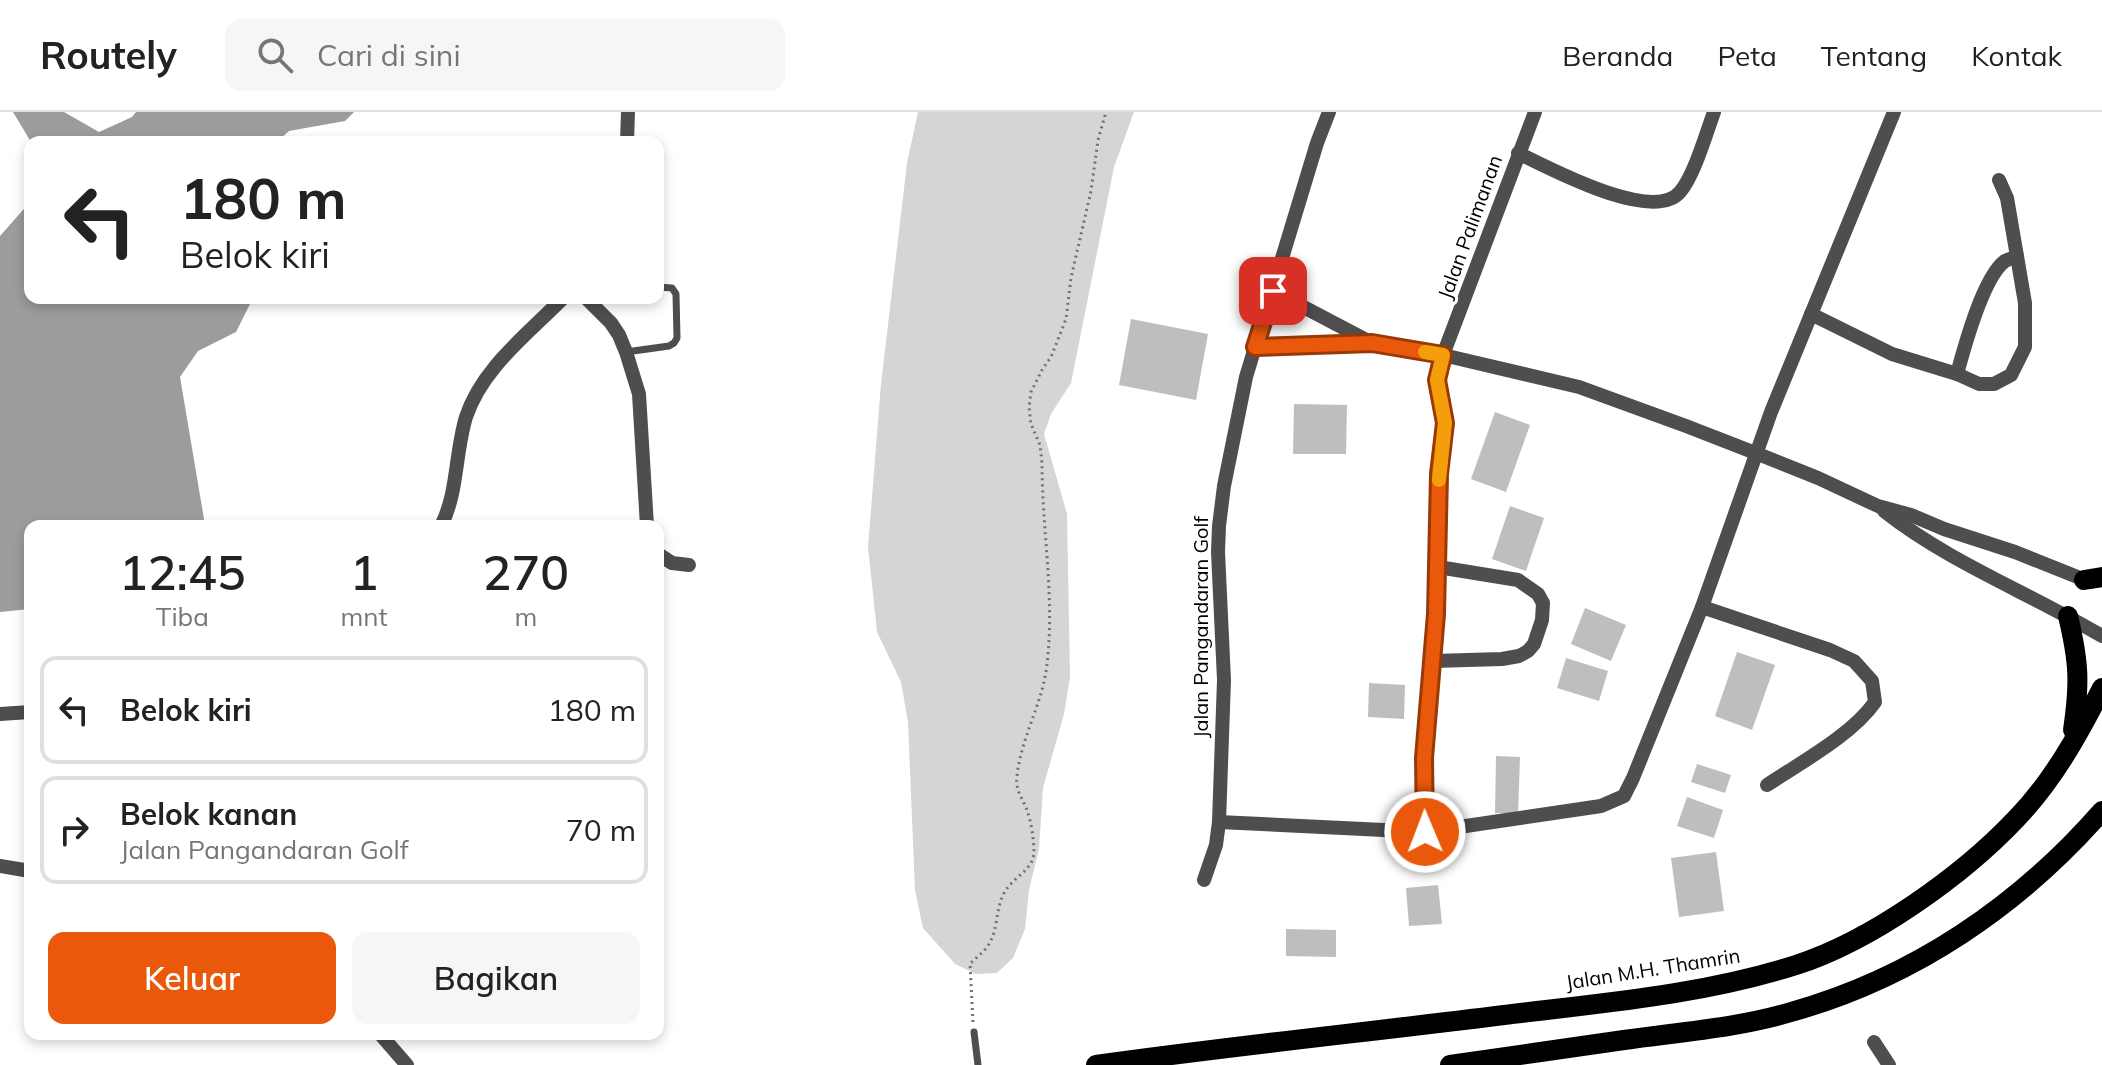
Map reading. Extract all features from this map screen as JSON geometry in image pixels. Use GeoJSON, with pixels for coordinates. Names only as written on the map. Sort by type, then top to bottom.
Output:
{"type":"FeatureCollection","features":[{"type":"Feature","properties":{"kind":"main road"},"geometry":{"type":"LineString","coordinates":[[2068,616],[2079,676],[2070,745]]}},
{"type":"Feature","properties":{"kind":"main road","name":"Jalan M.H. Thamrin"},"geometry":{"type":"LineString","coordinates":[[1096,1065],[1708,988],[1798,965],[1872,930],[1908,908],[1956,873],[2017,819],[2049,778],[2102,688]]}},
{"type":"Feature","properties":{"kind":"main road"},"geometry":{"type":"LineString","coordinates":[[1450,1065],[1718,1028],[1791,1012],[1874,983],[1917,963],[2005,904],[2057,858],[2102,811]]}},
{"type":"Feature","properties":{"kind":"street"},"geometry":{"type":"LineString","coordinates":[[627,136],[628,112]]}},
{"type":"Feature","properties":{"kind":"street","name":"Jalan Pangandaran Golf"},"geometry":{"type":"LineString","coordinates":[[1204,880],[1216,845],[1219,822],[1224,680],[1218,552],[1224,486],[1255,347],[1329,112]]}},
{"type":"Feature","properties":{"kind":"street","name":"Jalan Palimanan"},"geometry":{"type":"LineString","coordinates":[[1425,832],[1424,758],[1433,661],[1439,474],[1445,423],[1437,380],[1443,355],[1535,112]]}},
{"type":"Feature","properties":{"kind":"street"},"geometry":{"type":"LineString","coordinates":[[1518,153],[1602,191],[1651,203],[1670,201],[1681,192],[1691,173],[1714,112]]}},
{"type":"Feature","properties":{"kind":"street"},"geometry":{"type":"LineString","coordinates":[[1219,822],[1425,832],[1601,806],[1624,796],[1702,607],[1771,412],[1894,112]]}},
{"type":"Feature","properties":{"kind":"street"},"geometry":{"type":"LineString","coordinates":[[1811,314],[1892,354],[1979,384],[1994,384],[2011,375],[2025,347],[2025,303],[2007,198],[1999,180]]}},
{"type":"Feature","properties":{"kind":"street"},"geometry":{"type":"LineString","coordinates":[[1957,374],[1979,304],[2000,267],[2017,256]]}},
{"type":"Feature","properties":{"kind":"street"},"geometry":{"type":"LineString","coordinates":[[1273,291],[1372,343]]}},
{"type":"Feature","properties":{"kind":"street"},"geometry":{"type":"LineString","coordinates":[[444,520],[452,492],[460,439],[475,395],[514,345],[557,304]]}},
{"type":"Feature","properties":{"kind":"street"},"geometry":{"type":"LineString","coordinates":[[593,304],[611,323],[626,352],[639,394],[647,520]]}},
{"type":"Feature","properties":{"kind":"street"},"geometry":{"type":"LineString","coordinates":[[1255,347],[1372,343],[1443,355],[1579,387],[1758,454],[1878,506],[2096,581]]}},
{"type":"Feature","properties":{"kind":"street"},"geometry":{"type":"LineString","coordinates":[[1878,506],[1922,539],[2102,636]]}},
{"type":"Feature","properties":{"kind":"street"},"geometry":{"type":"LineString","coordinates":[[664,558],[672,563],[689,565]]}},
{"type":"Feature","properties":{"kind":"street"},"geometry":{"type":"LineString","coordinates":[[1433,661],[1519,656],[1534,644],[1542,620],[1543,603],[1538,594],[1518,580],[1438,567]]}},
{"type":"Feature","properties":{"kind":"street"},"geometry":{"type":"LineString","coordinates":[[1702,607],[1830,650],[1854,661],[1872,681],[1875,702],[1866,715],[1821,750],[1767,785]]}},
{"type":"Feature","properties":{"kind":"street"},"geometry":{"type":"LineString","coordinates":[[0,714],[24,712]]}},
{"type":"Feature","properties":{"kind":"street"},"geometry":{"type":"LineString","coordinates":[[0,866],[24,870]]}},
{"type":"Feature","properties":{"kind":"street"},"geometry":{"type":"LineString","coordinates":[[385,1040],[407,1065]]}},
{"type":"Feature","properties":{"kind":"street"},"geometry":{"type":"LineString","coordinates":[[1874,1042],[1889,1065]]}},
{"type":"Feature","properties":{"kind":"lane"},"geometry":{"type":"LineString","coordinates":[[626,352],[669,346],[677,338],[676,294],[672,288],[664,287]]}},
{"type":"Feature","properties":{"kind":"lane"},"geometry":{"type":"LineString","coordinates":[[974,1032],[978,1065]]}},
{"type":"Feature","properties":{"kind":"path"},"geometry":{"type":"LineString","coordinates":[[974,1032],[970,964],[989,946],[1000,901],[1006,889],[1030,866],[1034,853],[1027,809],[1016,786],[1027,732],[1045,681],[1049,635],[1042,463],[1040,445],[1031,424],[1031,392],[1051,357],[1066,319],[1071,278],[1106,112]]}},
{"type":"Feature","properties":{"kind":"shaded area"},"geometry":{"type":"Polygon","coordinates":[[[13,112],[64,112],[99,132],[132,117],[136,112],[354,112],[345,121],[289,131],[284,136],[27,136],[13,112]]]}},
{"type":"Feature","properties":{"kind":"shaded area"},"geometry":{"type":"Polygon","coordinates":[[[918,112],[1134,112],[1114,167],[1071,383],[1051,414],[1044,434],[1067,514],[1070,677],[1064,714],[1043,788],[1039,849],[1029,890],[1025,929],[1013,958],[997,973],[976,974],[955,964],[923,928],[915,890],[908,722],[901,682],[877,632],[868,547],[881,384],[907,163],[918,112]]]}},
{"type":"Feature","properties":{"kind":"shaded area"},"geometry":{"type":"Polygon","coordinates":[[[24,209],[24,304],[250,304],[236,332],[198,351],[180,377],[204,520],[24,520],[24,610],[0,612],[0,236],[24,209]]]}},
{"type":"Feature","properties":{"kind":"building"},"geometry":{"type":"Polygon","coordinates":[[[1131,319],[1208,334],[1196,400],[1119,385],[1131,319]]]}},
{"type":"Feature","properties":{"kind":"building"},"geometry":{"type":"Polygon","coordinates":[[[1294,404],[1347,405],[1346,454],[1293,454],[1294,404]]]}},
{"type":"Feature","properties":{"kind":"building"},"geometry":{"type":"Polygon","coordinates":[[[1495,412],[1530,425],[1506,492],[1471,479],[1495,412]]]}},
{"type":"Feature","properties":{"kind":"building"},"geometry":{"type":"Polygon","coordinates":[[[1510,506],[1544,518],[1526,571],[1492,559],[1510,506]]]}},
{"type":"Feature","properties":{"kind":"building"},"geometry":{"type":"Polygon","coordinates":[[[1585,608],[1626,625],[1611,661],[1571,644],[1585,608]]]}},
{"type":"Feature","properties":{"kind":"building"},"geometry":{"type":"Polygon","coordinates":[[[1737,652],[1775,665],[1752,730],[1715,716],[1737,652]]]}},
{"type":"Feature","properties":{"kind":"building"},"geometry":{"type":"Polygon","coordinates":[[[1566,658],[1608,671],[1599,701],[1557,688],[1566,658]]]}},
{"type":"Feature","properties":{"kind":"building"},"geometry":{"type":"Polygon","coordinates":[[[1369,683],[1405,685],[1404,719],[1368,717],[1369,683]]]}},
{"type":"Feature","properties":{"kind":"building"},"geometry":{"type":"Polygon","coordinates":[[[1496,756],[1520,757],[1518,814],[1495,813],[1496,756]]]}},
{"type":"Feature","properties":{"kind":"building"},"geometry":{"type":"Polygon","coordinates":[[[1697,764],[1731,775],[1725,793],[1691,782],[1697,764]]]}},
{"type":"Feature","properties":{"kind":"building"},"geometry":{"type":"Polygon","coordinates":[[[1687,797],[1723,810],[1714,838],[1677,826],[1687,797]]]}},
{"type":"Feature","properties":{"kind":"building"},"geometry":{"type":"Polygon","coordinates":[[[1716,852],[1724,911],[1679,917],[1671,858],[1716,852]]]}},
{"type":"Feature","properties":{"kind":"building"},"geometry":{"type":"Polygon","coordinates":[[[1438,885],[1442,924],[1409,926],[1406,888],[1438,885]]]}},
{"type":"Feature","properties":{"kind":"building"},"geometry":{"type":"Polygon","coordinates":[[[1286,929],[1336,930],[1336,957],[1286,956],[1286,929]]]}},
{"type":"Feature","properties":{"kind":"slow traffic"},"geometry":{"type":"LineString","coordinates":[[1425,352],[1443,355],[1437,380],[1445,423],[1439,480]]}},
{"type":"Feature","properties":{"kind":"route"},"geometry":{"type":"LineString","coordinates":[[1273,291],[1255,347],[1372,343],[1443,355],[1437,380],[1445,423],[1439,474],[1436,614],[1424,758],[1425,832]]}}]}
